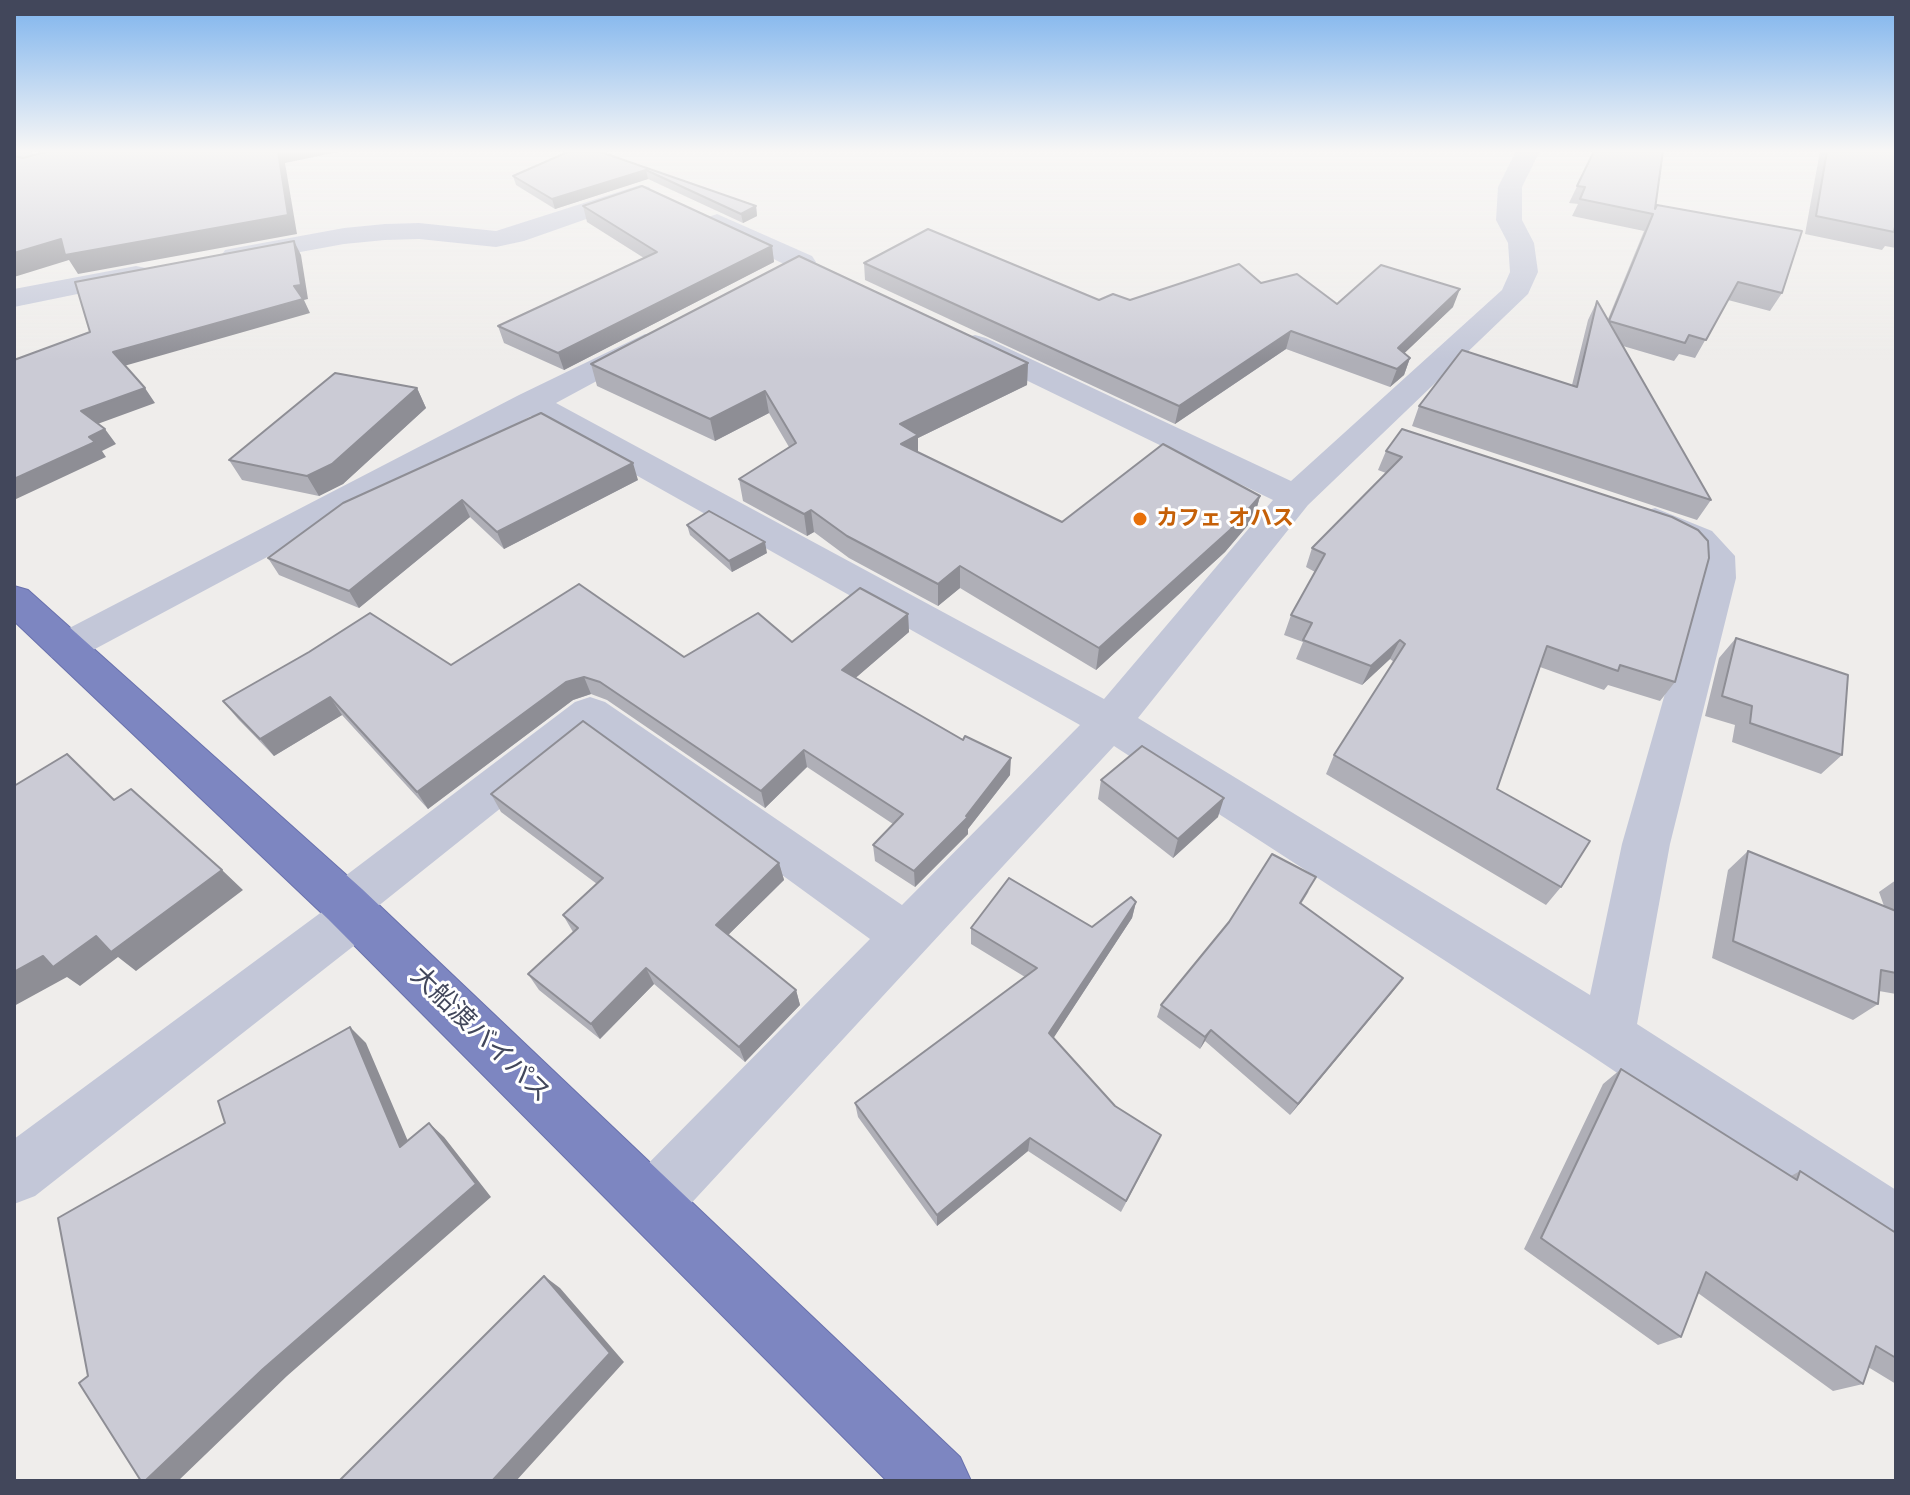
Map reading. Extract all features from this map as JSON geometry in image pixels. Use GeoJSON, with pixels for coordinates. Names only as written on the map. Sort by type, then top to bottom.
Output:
{"type":"FeatureCollection","features":[{"type":"Feature","properties":{"kind":"highway","name":"大船渡バイパス"},"geometry":{"type":"LineString","coordinates":[[14,599],[351,910],[936,1481]]}},
{"type":"Feature","properties":{"kind":"street"},"geometry":{"type":"LineString","coordinates":[[206,261],[344,236],[385,232],[419,231],[496,239],[556,221]]}},
{"type":"Feature","properties":{"kind":"street"},"geometry":{"type":"LineString","coordinates":[[709,221],[789,269],[830,275]]}},
{"type":"Feature","properties":{"kind":"street"},"geometry":{"type":"LineString","coordinates":[[652,1202],[1110,722],[1295,497],[1514,294],[1524,272],[1521,243],[1509,221]]}},
{"type":"Feature","properties":{"kind":"street"},"geometry":{"type":"LineString","coordinates":[[14,298],[160,269]]}},
{"type":"Feature","properties":{"kind":"street"},"geometry":{"type":"LineString","coordinates":[[943,329],[1295,497]]}},
{"type":"Feature","properties":{"kind":"street"},"geometry":{"type":"LineString","coordinates":[[66,647],[666,332]]}},
{"type":"Feature","properties":{"kind":"street"},"geometry":{"type":"LineString","coordinates":[[530,402],[1110,722],[1608,1036],[1896,1225]]}},
{"type":"Feature","properties":{"kind":"street"},"geometry":{"type":"LineString","coordinates":[[1372,426],[1417,441]]}},
{"type":"Feature","properties":{"kind":"street"},"geometry":{"type":"LineString","coordinates":[[1608,1036],[1646,844],[1717,578],[1716,556],[1699,539],[1673,526],[1613,506]]}},
{"type":"Feature","properties":{"kind":"street"},"geometry":{"type":"LineString","coordinates":[[14,1175],[351,910],[590,713],[906,936]]}},
{"type":"Feature","properties":{"kind":"building"},"geometry":{"type":"Polygon","coordinates":[[[14,221],[256,221],[65,255],[61,239],[14,253],[14,221]]]}},
{"type":"Feature","properties":{"kind":"building"},"geometry":{"type":"Polygon","coordinates":[[[607,221],[717,221],[772,246],[558,353],[498,326],[657,252],[607,221]]]}},
{"type":"Feature","properties":{"kind":"building"},"geometry":{"type":"Polygon","coordinates":[[[1650,221],[1745,221],[1802,231],[1782,293],[1738,282],[1706,340],[1689,335],[1685,343],[1609,321],[1650,221]]]}},
{"type":"Feature","properties":{"kind":"building"},"geometry":{"type":"Polygon","coordinates":[[[1839,221],[1896,221],[1894,232],[1839,221]]]}},
{"type":"Feature","properties":{"kind":"building"},"geometry":{"type":"Polygon","coordinates":[[[928,229],[1099,300],[1113,294],[1130,300],[1239,264],[1261,283],[1297,274],[1337,304],[1381,265],[1460,289],[1398,348],[1410,358],[1397,369],[1291,331],[1179,406],[864,263],[928,229]]]}},
{"type":"Feature","properties":{"kind":"building"},"geometry":{"type":"Polygon","coordinates":[[[294,241],[301,285],[294,286],[303,299],[113,352],[145,388],[81,411],[105,429],[89,437],[95,442],[14,479],[14,360],[90,332],[75,282],[294,241]]]}},
{"type":"Feature","properties":{"kind":"building"},"geometry":{"type":"Polygon","coordinates":[[[799,256],[1028,363],[900,424],[918,435],[901,444],[1062,522],[1163,444],[1260,496],[1230,530],[1099,648],[960,566],[938,584],[847,536],[811,510],[804,514],[739,479],[796,443],[765,391],[710,419],[591,364],[799,256]]]}},
{"type":"Feature","properties":{"kind":"building"},"geometry":{"type":"Polygon","coordinates":[[[1597,301],[1711,500],[1419,406],[1462,350],[1577,387],[1597,301]]]}},
{"type":"Feature","properties":{"kind":"building"},"geometry":{"type":"Polygon","coordinates":[[[335,373],[417,388],[332,464],[307,476],[229,460],[335,373]]]}},
{"type":"Feature","properties":{"kind":"building"},"geometry":{"type":"Polygon","coordinates":[[[541,413],[633,463],[497,532],[462,500],[349,591],[268,558],[343,503],[541,413]]]}},
{"type":"Feature","properties":{"kind":"building"},"geometry":{"type":"Polygon","coordinates":[[[1402,429],[1672,517],[1698,530],[1708,541],[1709,558],[1675,682],[1620,665],[1618,671],[1547,646],[1497,789],[1590,841],[1561,887],[1334,755],[1405,644],[1400,640],[1371,666],[1303,640],[1312,623],[1291,615],[1325,554],[1312,548],[1402,457],[1386,451],[1402,429]]]}},
{"type":"Feature","properties":{"kind":"building"},"geometry":{"type":"Polygon","coordinates":[[[709,511],[765,542],[729,561],[687,525],[709,511]]]}},
{"type":"Feature","properties":{"kind":"building"},"geometry":{"type":"Polygon","coordinates":[[[579,584],[684,657],[758,613],[792,642],[860,588],[908,614],[842,670],[963,740],[965,736],[1011,758],[968,817],[914,871],[873,845],[903,814],[804,750],[761,791],[600,682],[584,677],[566,682],[417,792],[330,697],[260,739],[223,701],[370,613],[451,665],[579,584]]]}},
{"type":"Feature","properties":{"kind":"building"},"geometry":{"type":"Polygon","coordinates":[[[1736,638],[1848,675],[1842,755],[1750,723],[1752,706],[1722,696],[1736,638]]]}},
{"type":"Feature","properties":{"kind":"building"},"geometry":{"type":"Polygon","coordinates":[[[583,721],[779,863],[716,925],[796,990],[739,1047],[646,968],[591,1024],[528,974],[578,928],[563,915],[603,878],[491,794],[583,721]]]}},
{"type":"Feature","properties":{"kind":"building"},"geometry":{"type":"Polygon","coordinates":[[[1142,746],[1224,798],[1178,839],[1101,780],[1142,746]]]}},
{"type":"Feature","properties":{"kind":"building"},"geometry":{"type":"Polygon","coordinates":[[[67,754],[114,800],[131,789],[222,870],[111,952],[96,936],[53,967],[43,956],[14,972],[14,786],[67,754]]]}},
{"type":"Feature","properties":{"kind":"building"},"geometry":{"type":"Polygon","coordinates":[[[1748,851],[1896,911],[1896,973],[1881,970],[1878,1004],[1733,941],[1748,851]]]}},
{"type":"Feature","properties":{"kind":"building"},"geometry":{"type":"Polygon","coordinates":[[[1272,854],[1316,877],[1300,903],[1403,978],[1298,1104],[1211,1030],[1205,1037],[1161,1005],[1229,922],[1272,854]]]}},
{"type":"Feature","properties":{"kind":"building"},"geometry":{"type":"Polygon","coordinates":[[[1009,878],[1092,927],[1131,897],[1136,902],[1049,1033],[1115,1106],[1161,1135],[1126,1201],[1030,1138],[937,1215],[855,1103],[1037,968],[971,928],[1009,878]]]}},
{"type":"Feature","properties":{"kind":"building"},"geometry":{"type":"Polygon","coordinates":[[[350,1027],[400,1147],[429,1123],[476,1184],[263,1369],[145,1481],[141,1481],[79,1383],[88,1376],[58,1218],[225,1123],[218,1101],[350,1027]]]}},
{"type":"Feature","properties":{"kind":"building"},"geometry":{"type":"Polygon","coordinates":[[[1621,1069],[1797,1180],[1800,1171],[1896,1233],[1896,1358],[1876,1346],[1863,1384],[1706,1272],[1681,1337],[1541,1238],[1621,1069]]]}},
{"type":"Feature","properties":{"kind":"building"},"geometry":{"type":"Polygon","coordinates":[[[544,1276],[610,1353],[492,1481],[339,1481],[544,1276]]]}},
{"type":"Feature","properties":{"kind":"place","name":"カフェ オハス"},"geometry":{"type":"Point","coordinates":[1140,519]}}]}
